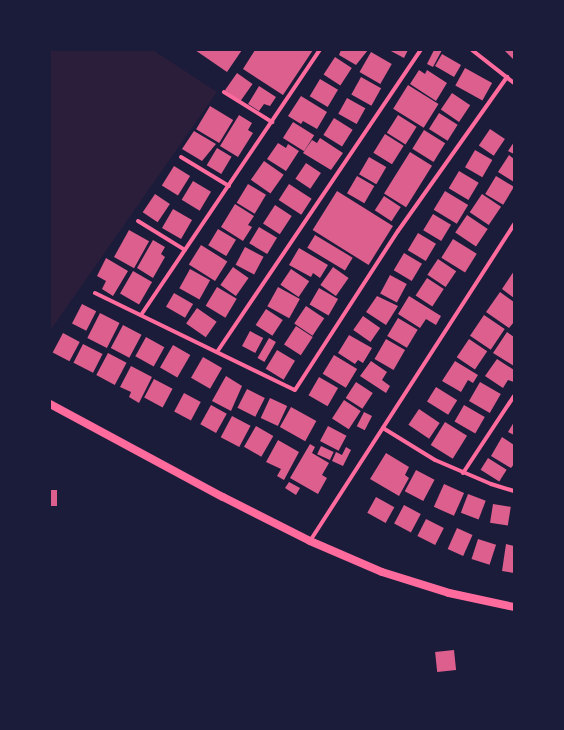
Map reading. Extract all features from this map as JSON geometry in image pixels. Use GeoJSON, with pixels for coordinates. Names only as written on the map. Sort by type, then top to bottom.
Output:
{"type":"FeatureCollection","features":[{"type":"Feature","properties":{"kind":"main road"},"geometry":{"type":"LineString","coordinates":[[50,404],[310,541],[382,572],[449,593],[514,607]]}},
{"type":"Feature","properties":{"kind":"street"},"geometry":{"type":"LineString","coordinates":[[141,315],[320,50]]}},
{"type":"Feature","properties":{"kind":"street"},"geometry":{"type":"LineString","coordinates":[[217,352],[421,50]]}},
{"type":"Feature","properties":{"kind":"street"},"geometry":{"type":"LineString","coordinates":[[472,50],[514,83]]}},
{"type":"Feature","properties":{"kind":"street"},"geometry":{"type":"LineString","coordinates":[[95,293],[295,390],[398,231],[507,77]]}},
{"type":"Feature","properties":{"kind":"street"},"geometry":{"type":"LineString","coordinates":[[224,92],[272,122]]}},
{"type":"Feature","properties":{"kind":"street"},"geometry":{"type":"LineString","coordinates":[[181,157],[229,186]]}},
{"type":"Feature","properties":{"kind":"street"},"geometry":{"type":"LineString","coordinates":[[138,221],[185,250]]}},
{"type":"Feature","properties":{"kind":"street"},"geometry":{"type":"LineString","coordinates":[[310,541],[514,224]]}},
{"type":"Feature","properties":{"kind":"street"},"geometry":{"type":"LineString","coordinates":[[463,473],[514,396]]}},
{"type":"Feature","properties":{"kind":"street"},"geometry":{"type":"LineString","coordinates":[[383,428],[422,453],[463,473],[514,491]]}},
{"type":"Feature","properties":{"kind":"shaded area"},"geometry":{"type":"Polygon","coordinates":[[[50,50],[153,50],[217,92],[50,331],[50,50]]]}},
{"type":"Feature","properties":{"kind":"building"},"geometry":{"type":"Polygon","coordinates":[[[195,50],[242,50],[227,72],[195,50]]]}},
{"type":"Feature","properties":{"kind":"building"},"geometry":{"type":"Polygon","coordinates":[[[255,50],[313,50],[283,95],[243,69],[255,50]]]}},
{"type":"Feature","properties":{"kind":"building"},"geometry":{"type":"Polygon","coordinates":[[[341,50],[368,50],[356,65],[339,55],[341,50]]]}},
{"type":"Feature","properties":{"kind":"building"},"geometry":{"type":"Polygon","coordinates":[[[389,50],[408,50],[404,58],[389,50]]]}},
{"type":"Feature","properties":{"kind":"building"},"geometry":{"type":"Polygon","coordinates":[[[434,50],[442,50],[433,67],[427,64],[434,50]]]}},
{"type":"Feature","properties":{"kind":"building"},"geometry":{"type":"Polygon","coordinates":[[[514,50],[514,60],[505,51],[514,50]]]}},
{"type":"Feature","properties":{"kind":"building"},"geometry":{"type":"Polygon","coordinates":[[[371,52],[392,64],[380,84],[360,72],[371,52]]]}},
{"type":"Feature","properties":{"kind":"building"},"geometry":{"type":"Polygon","coordinates":[[[442,54],[461,65],[454,77],[435,66],[442,54]]]}},
{"type":"Feature","properties":{"kind":"building"},"geometry":{"type":"Polygon","coordinates":[[[335,57],[352,68],[340,86],[324,75],[335,57]]]}},
{"type":"Feature","properties":{"kind":"building"},"geometry":{"type":"Polygon","coordinates":[[[465,68],[492,83],[482,101],[455,85],[465,68]]]}},
{"type":"Feature","properties":{"kind":"building"},"geometry":{"type":"Polygon","coordinates":[[[419,70],[425,74],[427,70],[447,83],[436,101],[410,84],[419,70]]]}},
{"type":"Feature","properties":{"kind":"building"},"geometry":{"type":"Polygon","coordinates":[[[237,73],[253,84],[241,101],[225,90],[237,73]]]}},
{"type":"Feature","properties":{"kind":"building"},"geometry":{"type":"Polygon","coordinates":[[[361,77],[381,88],[371,106],[351,94],[361,77]]]}},
{"type":"Feature","properties":{"kind":"building"},"geometry":{"type":"Polygon","coordinates":[[[320,79],[338,90],[328,107],[310,96],[320,79]]]}},
{"type":"Feature","properties":{"kind":"building"},"geometry":{"type":"Polygon","coordinates":[[[408,85],[439,104],[424,128],[393,109],[408,85]]]}},
{"type":"Feature","properties":{"kind":"building"},"geometry":{"type":"Polygon","coordinates":[[[259,86],[276,97],[270,106],[264,104],[259,111],[248,104],[259,86]]]}},
{"type":"Feature","properties":{"kind":"building"},"geometry":{"type":"Polygon","coordinates":[[[452,93],[470,105],[459,122],[441,110],[452,93]]]}},
{"type":"Feature","properties":{"kind":"building"},"geometry":{"type":"Polygon","coordinates":[[[301,96],[327,112],[317,129],[303,121],[301,124],[288,116],[301,96]]]}},
{"type":"Feature","properties":{"kind":"building"},"geometry":{"type":"Polygon","coordinates":[[[347,98],[365,108],[357,124],[338,114],[347,98]]]}},
{"type":"Feature","properties":{"kind":"building"},"geometry":{"type":"Polygon","coordinates":[[[210,106],[233,120],[219,143],[196,129],[210,106]]]}},
{"type":"Feature","properties":{"kind":"building"},"geometry":{"type":"Polygon","coordinates":[[[439,113],[458,125],[448,141],[429,129],[439,113]]]}},
{"type":"Feature","properties":{"kind":"building"},"geometry":{"type":"Polygon","coordinates":[[[239,115],[252,123],[248,130],[253,133],[238,157],[220,146],[239,115]]]}},
{"type":"Feature","properties":{"kind":"building"},"geometry":{"type":"Polygon","coordinates":[[[398,115],[417,127],[406,144],[387,133],[398,115]]]}},
{"type":"Feature","properties":{"kind":"building"},"geometry":{"type":"Polygon","coordinates":[[[334,118],[353,130],[342,147],[323,135],[334,118]]]}},
{"type":"Feature","properties":{"kind":"building"},"geometry":{"type":"Polygon","coordinates":[[[293,122],[314,135],[304,151],[283,138],[293,122]]]}},
{"type":"Feature","properties":{"kind":"building"},"geometry":{"type":"Polygon","coordinates":[[[490,129],[505,139],[494,156],[479,146],[490,129]]]}},
{"type":"Feature","properties":{"kind":"building"},"geometry":{"type":"Polygon","coordinates":[[[424,130],[445,143],[434,162],[412,149],[424,130]]]}},
{"type":"Feature","properties":{"kind":"building"},"geometry":{"type":"Polygon","coordinates":[[[194,131],[216,144],[202,161],[182,149],[194,131]]]}},
{"type":"Feature","properties":{"kind":"building"},"geometry":{"type":"Polygon","coordinates":[[[385,134],[404,146],[392,164],[373,153],[385,134]]]}},
{"type":"Feature","properties":{"kind":"building"},"geometry":{"type":"Polygon","coordinates":[[[320,138],[343,153],[331,170],[303,153],[312,140],[317,143],[320,138]]]}},
{"type":"Feature","properties":{"kind":"building"},"geometry":{"type":"Polygon","coordinates":[[[514,142],[514,154],[508,151],[514,142]]]}},
{"type":"Feature","properties":{"kind":"building"},"geometry":{"type":"Polygon","coordinates":[[[278,143],[286,148],[288,144],[299,151],[286,171],[267,159],[278,143]]]}},
{"type":"Feature","properties":{"kind":"building"},"geometry":{"type":"Polygon","coordinates":[[[217,148],[232,157],[221,174],[207,165],[217,148]]]}},
{"type":"Feature","properties":{"kind":"building"},"geometry":{"type":"Polygon","coordinates":[[[475,150],[492,160],[482,177],[465,167],[475,150]]]}},
{"type":"Feature","properties":{"kind":"building"},"geometry":{"type":"Polygon","coordinates":[[[410,152],[432,166],[406,207],[384,194],[410,152]]]}},
{"type":"Feature","properties":{"kind":"building"},"geometry":{"type":"Polygon","coordinates":[[[509,155],[514,159],[514,182],[498,172],[509,155]]]}},
{"type":"Feature","properties":{"kind":"building"},"geometry":{"type":"Polygon","coordinates":[[[369,157],[386,167],[376,184],[359,174],[369,157]]]}},
{"type":"Feature","properties":{"kind":"building"},"geometry":{"type":"Polygon","coordinates":[[[264,161],[284,175],[270,194],[251,180],[264,161]]]}},
{"type":"Feature","properties":{"kind":"building"},"geometry":{"type":"Polygon","coordinates":[[[306,163],[321,173],[310,189],[295,179],[306,163]]]}},
{"type":"Feature","properties":{"kind":"building"},"geometry":{"type":"Polygon","coordinates":[[[174,166],[190,176],[178,196],[162,186],[174,166]]]}},
{"type":"Feature","properties":{"kind":"building"},"geometry":{"type":"Polygon","coordinates":[[[459,171],[479,183],[468,200],[449,188],[459,171]]]}},
{"type":"Feature","properties":{"kind":"building"},"geometry":{"type":"Polygon","coordinates":[[[357,176],[374,186],[364,203],[347,193],[357,176]]]}},
{"type":"Feature","properties":{"kind":"building"},"geometry":{"type":"Polygon","coordinates":[[[496,176],[514,187],[503,205],[485,194],[496,176]]]}},
{"type":"Feature","properties":{"kind":"building"},"geometry":{"type":"Polygon","coordinates":[[[193,181],[211,192],[200,211],[182,200],[193,181]]]}},
{"type":"Feature","properties":{"kind":"building"},"geometry":{"type":"Polygon","coordinates":[[[248,184],[266,195],[255,214],[237,203],[248,184]]]}},
{"type":"Feature","properties":{"kind":"building"},"geometry":{"type":"Polygon","coordinates":[[[289,184],[312,199],[301,215],[279,200],[289,184]]]}},
{"type":"Feature","properties":{"kind":"building"},"geometry":{"type":"Polygon","coordinates":[[[337,191],[393,226],[369,265],[313,230],[337,191]]]}},
{"type":"Feature","properties":{"kind":"building"},"geometry":{"type":"Polygon","coordinates":[[[445,191],[468,205],[457,224],[434,210],[445,191]]]}},
{"type":"Feature","properties":{"kind":"building"},"geometry":{"type":"Polygon","coordinates":[[[155,194],[170,204],[158,222],[143,212],[155,194]]]}},
{"type":"Feature","properties":{"kind":"building"},"geometry":{"type":"Polygon","coordinates":[[[482,194],[501,207],[489,225],[470,212],[482,194]]]}},
{"type":"Feature","properties":{"kind":"building"},"geometry":{"type":"Polygon","coordinates":[[[384,196],[401,207],[392,221],[375,210],[384,196]]]}},
{"type":"Feature","properties":{"kind":"building"},"geometry":{"type":"Polygon","coordinates":[[[235,204],[254,216],[248,225],[252,227],[243,241],[221,227],[235,204]]]}},
{"type":"Feature","properties":{"kind":"building"},"geometry":{"type":"Polygon","coordinates":[[[275,205],[292,216],[280,234],[263,223],[275,205]]]}},
{"type":"Feature","properties":{"kind":"building"},"geometry":{"type":"Polygon","coordinates":[[[173,209],[192,220],[181,239],[162,228],[173,209]]]}},
{"type":"Feature","properties":{"kind":"building"},"geometry":{"type":"Polygon","coordinates":[[[433,214],[451,225],[441,241],[423,230],[433,214]]]}},
{"type":"Feature","properties":{"kind":"building"},"geometry":{"type":"Polygon","coordinates":[[[467,215],[488,229],[476,246],[455,232],[467,215]]]}},
{"type":"Feature","properties":{"kind":"building"},"geometry":{"type":"Polygon","coordinates":[[[259,227],[277,238],[267,254],[249,243],[259,227]]]}},
{"type":"Feature","properties":{"kind":"building"},"geometry":{"type":"Polygon","coordinates":[[[218,229],[236,240],[226,256],[208,245],[218,229]]]}},
{"type":"Feature","properties":{"kind":"building"},"geometry":{"type":"Polygon","coordinates":[[[129,230],[149,241],[134,268],[114,257],[129,230]]]}},
{"type":"Feature","properties":{"kind":"building"},"geometry":{"type":"Polygon","coordinates":[[[418,233],[436,244],[426,261],[408,250],[418,233]]]}},
{"type":"Feature","properties":{"kind":"building"},"geometry":{"type":"Polygon","coordinates":[[[315,235],[353,258],[345,271],[307,248],[315,235]]]}},
{"type":"Feature","properties":{"kind":"building"},"geometry":{"type":"Polygon","coordinates":[[[453,239],[477,254],[465,272],[441,258],[453,239]]]}},
{"type":"Feature","properties":{"kind":"building"},"geometry":{"type":"Polygon","coordinates":[[[153,240],[165,247],[161,254],[165,257],[153,278],[137,268],[153,240]]]}},
{"type":"Feature","properties":{"kind":"building"},"geometry":{"type":"Polygon","coordinates":[[[201,245],[227,261],[215,281],[189,265],[201,245]]]}},
{"type":"Feature","properties":{"kind":"building"},"geometry":{"type":"Polygon","coordinates":[[[245,247],[264,257],[254,275],[236,265],[245,247]]]}},
{"type":"Feature","properties":{"kind":"building"},"geometry":{"type":"Polygon","coordinates":[[[299,248],[328,265],[320,278],[313,273],[311,277],[289,265],[299,248]]]}},
{"type":"Feature","properties":{"kind":"building"},"geometry":{"type":"Polygon","coordinates":[[[404,253],[422,264],[412,281],[394,270],[404,253]]]}},
{"type":"Feature","properties":{"kind":"building"},"geometry":{"type":"Polygon","coordinates":[[[106,258],[128,271],[113,296],[102,289],[106,281],[97,276],[106,258]]]}},
{"type":"Feature","properties":{"kind":"building"},"geometry":{"type":"Polygon","coordinates":[[[438,259],[456,271],[446,287],[427,275],[438,259]]]}},
{"type":"Feature","properties":{"kind":"building"},"geometry":{"type":"Polygon","coordinates":[[[233,267],[249,278],[236,296],[220,285],[233,267]]]}},
{"type":"Feature","properties":{"kind":"building"},"geometry":{"type":"Polygon","coordinates":[[[333,267],[349,278],[336,296],[320,285],[333,267]]]}},
{"type":"Feature","properties":{"kind":"building"},"geometry":{"type":"Polygon","coordinates":[[[190,269],[210,280],[199,299],[179,288],[190,269]]]}},
{"type":"Feature","properties":{"kind":"building"},"geometry":{"type":"Polygon","coordinates":[[[291,269],[309,281],[299,297],[280,285],[291,269]]]}},
{"type":"Feature","properties":{"kind":"building"},"geometry":{"type":"Polygon","coordinates":[[[133,271],[152,282],[139,305],[120,294],[133,271]]]}},
{"type":"Feature","properties":{"kind":"building"},"geometry":{"type":"Polygon","coordinates":[[[514,271],[514,298],[502,289],[514,271]]]}},
{"type":"Feature","properties":{"kind":"building"},"geometry":{"type":"Polygon","coordinates":[[[390,275],[407,284],[397,302],[380,294],[390,275]]]}},
{"type":"Feature","properties":{"kind":"building"},"geometry":{"type":"Polygon","coordinates":[[[427,278],[444,289],[432,307],[416,296],[427,278]]]}},
{"type":"Feature","properties":{"kind":"building"},"geometry":{"type":"Polygon","coordinates":[[[217,287],[237,299],[225,318],[206,306],[217,287]]]}},
{"type":"Feature","properties":{"kind":"building"},"geometry":{"type":"Polygon","coordinates":[[[278,287],[300,299],[289,318],[267,306],[278,287]]]}},
{"type":"Feature","properties":{"kind":"building"},"geometry":{"type":"Polygon","coordinates":[[[319,288],[338,299],[329,315],[310,304],[319,288]]]}},
{"type":"Feature","properties":{"kind":"building"},"geometry":{"type":"Polygon","coordinates":[[[500,292],[514,302],[514,322],[509,328],[486,312],[500,292]]]}},
{"type":"Feature","properties":{"kind":"building"},"geometry":{"type":"Polygon","coordinates":[[[174,293],[193,304],[185,318],[166,307],[174,293]]]}},
{"type":"Feature","properties":{"kind":"building"},"geometry":{"type":"Polygon","coordinates":[[[377,296],[398,306],[386,325],[366,312],[377,296]]]}},
{"type":"Feature","properties":{"kind":"building"},"geometry":{"type":"Polygon","coordinates":[[[409,296],[441,316],[436,325],[426,319],[420,328],[398,314],[409,296]]]}},
{"type":"Feature","properties":{"kind":"building"},"geometry":{"type":"Polygon","coordinates":[[[82,304],[96,311],[86,331],[72,324],[82,304]]]}},
{"type":"Feature","properties":{"kind":"building"},"geometry":{"type":"Polygon","coordinates":[[[306,306],[324,318],[312,336],[294,323],[306,306]]]}},
{"type":"Feature","properties":{"kind":"building"},"geometry":{"type":"Polygon","coordinates":[[[197,308],[217,322],[206,337],[186,324],[197,308]]]}},
{"type":"Feature","properties":{"kind":"building"},"geometry":{"type":"Polygon","coordinates":[[[266,309],[283,320],[272,336],[256,325],[266,309]]]}},
{"type":"Feature","properties":{"kind":"building"},"geometry":{"type":"Polygon","coordinates":[[[100,313],[120,323],[107,348],[87,338],[100,313]]]}},
{"type":"Feature","properties":{"kind":"building"},"geometry":{"type":"Polygon","coordinates":[[[484,315],[505,329],[491,350],[470,336],[484,315]]]}},
{"type":"Feature","properties":{"kind":"building"},"geometry":{"type":"Polygon","coordinates":[[[363,316],[380,328],[370,342],[353,330],[363,316]]]}},
{"type":"Feature","properties":{"kind":"building"},"geometry":{"type":"Polygon","coordinates":[[[398,318],[418,330],[407,348],[387,336],[398,318]]]}},
{"type":"Feature","properties":{"kind":"building"},"geometry":{"type":"Polygon","coordinates":[[[123,325],[142,335],[129,358],[111,348],[123,325]]]}},
{"type":"Feature","properties":{"kind":"building"},"geometry":{"type":"Polygon","coordinates":[[[296,326],[313,337],[301,355],[284,344],[296,326]]]}},
{"type":"Feature","properties":{"kind":"building"},"geometry":{"type":"Polygon","coordinates":[[[250,331],[263,338],[255,353],[242,346],[250,331]]]}},
{"type":"Feature","properties":{"kind":"building"},"geometry":{"type":"Polygon","coordinates":[[[507,332],[514,337],[514,366],[493,353],[507,332]]]}},
{"type":"Feature","properties":{"kind":"building"},"geometry":{"type":"Polygon","coordinates":[[[63,333],[80,342],[69,361],[53,352],[63,333]]]}},
{"type":"Feature","properties":{"kind":"building"},"geometry":{"type":"Polygon","coordinates":[[[349,335],[372,348],[363,363],[358,360],[355,364],[338,353],[349,335]]]}},
{"type":"Feature","properties":{"kind":"building"},"geometry":{"type":"Polygon","coordinates":[[[146,337],[164,347],[154,366],[135,356],[146,337]]]}},
{"type":"Feature","properties":{"kind":"building"},"geometry":{"type":"Polygon","coordinates":[[[269,338],[276,342],[264,362],[258,358],[269,338]]]}},
{"type":"Feature","properties":{"kind":"building"},"geometry":{"type":"Polygon","coordinates":[[[386,339],[405,350],[394,370],[374,359],[386,339]]]}},
{"type":"Feature","properties":{"kind":"building"},"geometry":{"type":"Polygon","coordinates":[[[469,339],[487,351],[475,370],[457,357],[469,339]]]}},
{"type":"Feature","properties":{"kind":"building"},"geometry":{"type":"Polygon","coordinates":[[[83,344],[103,354],[93,373],[73,363],[83,344]]]}},
{"type":"Feature","properties":{"kind":"building"},"geometry":{"type":"Polygon","coordinates":[[[173,345],[190,355],[177,378],[160,368],[173,345]]]}},
{"type":"Feature","properties":{"kind":"building"},"geometry":{"type":"Polygon","coordinates":[[[277,350],[295,361],[284,380],[266,369],[277,350]]]}},
{"type":"Feature","properties":{"kind":"building"},"geometry":{"type":"Polygon","coordinates":[[[108,353],[127,363],[115,385],[96,375],[108,353]]]}},
{"type":"Feature","properties":{"kind":"building"},"geometry":{"type":"Polygon","coordinates":[[[334,355],[357,369],[346,388],[323,374],[334,355]]]}},
{"type":"Feature","properties":{"kind":"building"},"geometry":{"type":"Polygon","coordinates":[[[203,357],[222,368],[210,389],[191,378],[203,357]]]}},
{"type":"Feature","properties":{"kind":"building"},"geometry":{"type":"Polygon","coordinates":[[[497,359],[514,370],[514,382],[508,380],[503,388],[485,376],[497,359]]]}},
{"type":"Feature","properties":{"kind":"building"},"geometry":{"type":"Polygon","coordinates":[[[371,361],[387,372],[382,380],[390,386],[386,393],[360,376],[371,361]]]}},
{"type":"Feature","properties":{"kind":"building"},"geometry":{"type":"Polygon","coordinates":[[[455,361],[478,375],[473,383],[468,380],[461,392],[442,381],[455,361]]]}},
{"type":"Feature","properties":{"kind":"building"},"geometry":{"type":"Polygon","coordinates":[[[131,366],[152,377],[139,403],[129,397],[131,392],[120,387],[131,366]]]}},
{"type":"Feature","properties":{"kind":"building"},"geometry":{"type":"Polygon","coordinates":[[[226,376],[242,386],[231,411],[212,401],[226,376]]]}},
{"type":"Feature","properties":{"kind":"building"},"geometry":{"type":"Polygon","coordinates":[[[319,377],[338,388],[328,406],[308,395],[319,377]]]}},
{"type":"Feature","properties":{"kind":"building"},"geometry":{"type":"Polygon","coordinates":[[[154,379],[173,389],[163,407],[144,398],[154,379]]]}},
{"type":"Feature","properties":{"kind":"building"},"geometry":{"type":"Polygon","coordinates":[[[356,382],[373,393],[362,409],[346,398],[356,382]]]}},
{"type":"Feature","properties":{"kind":"building"},"geometry":{"type":"Polygon","coordinates":[[[480,382],[501,394],[490,413],[469,401],[480,382]]]}},
{"type":"Feature","properties":{"kind":"building"},"geometry":{"type":"Polygon","coordinates":[[[436,387],[457,400],[448,415],[427,401],[436,387]]]}},
{"type":"Feature","properties":{"kind":"building"},"geometry":{"type":"Polygon","coordinates":[[[247,389],[265,398],[255,417],[237,408],[247,389]]]}},
{"type":"Feature","properties":{"kind":"building"},"geometry":{"type":"Polygon","coordinates":[[[184,393],[201,402],[191,420],[174,412],[184,393]]]}},
{"type":"Feature","properties":{"kind":"building"},"geometry":{"type":"Polygon","coordinates":[[[270,398],[287,406],[278,426],[261,418],[270,398]]]}},
{"type":"Feature","properties":{"kind":"building"},"geometry":{"type":"Polygon","coordinates":[[[344,400],[361,411],[349,429],[332,418],[344,400]]]}},
{"type":"Feature","properties":{"kind":"building"},"geometry":{"type":"Polygon","coordinates":[[[211,405],[227,414],[216,433],[200,424],[211,405]]]}},
{"type":"Feature","properties":{"kind":"building"},"geometry":{"type":"Polygon","coordinates":[[[464,405],[485,417],[475,433],[454,421],[464,405]]]}},
{"type":"Feature","properties":{"kind":"building"},"geometry":{"type":"Polygon","coordinates":[[[291,407],[316,421],[305,441],[280,427],[291,407]]]}},
{"type":"Feature","properties":{"kind":"building"},"geometry":{"type":"Polygon","coordinates":[[[419,409],[440,423],[429,439],[408,425],[419,409]]]}},
{"type":"Feature","properties":{"kind":"building"},"geometry":{"type":"Polygon","coordinates":[[[364,412],[372,416],[365,430],[357,426],[364,412]]]}},
{"type":"Feature","properties":{"kind":"building"},"geometry":{"type":"Polygon","coordinates":[[[232,416],[251,426],[239,447],[221,437],[232,416]]]}},
{"type":"Feature","properties":{"kind":"building"},"geometry":{"type":"Polygon","coordinates":[[[445,422],[467,436],[453,459],[431,445],[445,422]]]}},
{"type":"Feature","properties":{"kind":"building"},"geometry":{"type":"Polygon","coordinates":[[[514,422],[514,435],[508,432],[514,422]]]}},
{"type":"Feature","properties":{"kind":"building"},"geometry":{"type":"Polygon","coordinates":[[[256,426],[273,436],[261,457],[244,447],[256,426]]]}},
{"type":"Feature","properties":{"kind":"building"},"geometry":{"type":"Polygon","coordinates":[[[328,426],[347,436],[339,451],[320,441],[328,426]]]}},
{"type":"Feature","properties":{"kind":"building"},"geometry":{"type":"Polygon","coordinates":[[[502,437],[514,445],[514,464],[511,468],[491,456],[502,437]]]}},
{"type":"Feature","properties":{"kind":"building"},"geometry":{"type":"Polygon","coordinates":[[[278,440],[299,452],[284,480],[277,476],[281,469],[266,462],[278,440]]]}},
{"type":"Feature","properties":{"kind":"building"},"geometry":{"type":"Polygon","coordinates":[[[310,444],[315,447],[312,453],[329,463],[322,475],[327,478],[318,494],[290,478],[310,444]]]}},
{"type":"Feature","properties":{"kind":"building"},"geometry":{"type":"Polygon","coordinates":[[[321,446],[334,452],[330,460],[317,454],[321,446]]]}},
{"type":"Feature","properties":{"kind":"building"},"geometry":{"type":"Polygon","coordinates":[[[346,447],[351,450],[343,466],[332,461],[336,452],[342,455],[346,447]]]}},
{"type":"Feature","properties":{"kind":"building"},"geometry":{"type":"Polygon","coordinates":[[[386,453],[409,467],[405,475],[409,478],[399,496],[370,479],[386,453]]]}},
{"type":"Feature","properties":{"kind":"building"},"geometry":{"type":"Polygon","coordinates":[[[488,458],[507,470],[499,482],[481,470],[488,458]]]}},
{"type":"Feature","properties":{"kind":"building"},"geometry":{"type":"Polygon","coordinates":[[[416,470],[435,480],[423,501],[405,491],[416,470]]]}},
{"type":"Feature","properties":{"kind":"building"},"geometry":{"type":"Polygon","coordinates":[[[289,482],[300,488],[296,495],[285,488],[289,482]]]}},
{"type":"Feature","properties":{"kind":"building"},"geometry":{"type":"Polygon","coordinates":[[[444,484],[464,493],[454,516],[434,507],[444,484]]]}},
{"type":"Feature","properties":{"kind":"building"},"geometry":{"type":"Polygon","coordinates":[[[50,490],[57,490],[57,506],[50,506],[50,490]]]}},
{"type":"Feature","properties":{"kind":"building"},"geometry":{"type":"Polygon","coordinates":[[[468,494],[486,501],[479,519],[461,513],[468,494]]]}},
{"type":"Feature","properties":{"kind":"building"},"geometry":{"type":"Polygon","coordinates":[[[376,497],[394,507],[386,523],[367,513],[376,497]]]}},
{"type":"Feature","properties":{"kind":"building"},"geometry":{"type":"Polygon","coordinates":[[[493,504],[511,507],[508,526],[490,523],[493,504]]]}},
{"type":"Feature","properties":{"kind":"building"},"geometry":{"type":"Polygon","coordinates":[[[404,505],[421,514],[411,532],[394,524],[404,505]]]}},
{"type":"Feature","properties":{"kind":"building"},"geometry":{"type":"Polygon","coordinates":[[[426,519],[444,528],[435,545],[417,536],[426,519]]]}},
{"type":"Feature","properties":{"kind":"building"},"geometry":{"type":"Polygon","coordinates":[[[457,528],[473,535],[463,556],[448,549],[457,528]]]}},
{"type":"Feature","properties":{"kind":"building"},"geometry":{"type":"Polygon","coordinates":[[[478,539],[496,545],[490,565],[472,559],[478,539]]]}},
{"type":"Feature","properties":{"kind":"building"},"geometry":{"type":"Polygon","coordinates":[[[506,544],[514,546],[514,573],[502,571],[506,544]]]}},
{"type":"Feature","properties":{"kind":"building"},"geometry":{"type":"Polygon","coordinates":[[[454,650],[456,670],[437,672],[435,652],[454,650]]]}}]}
